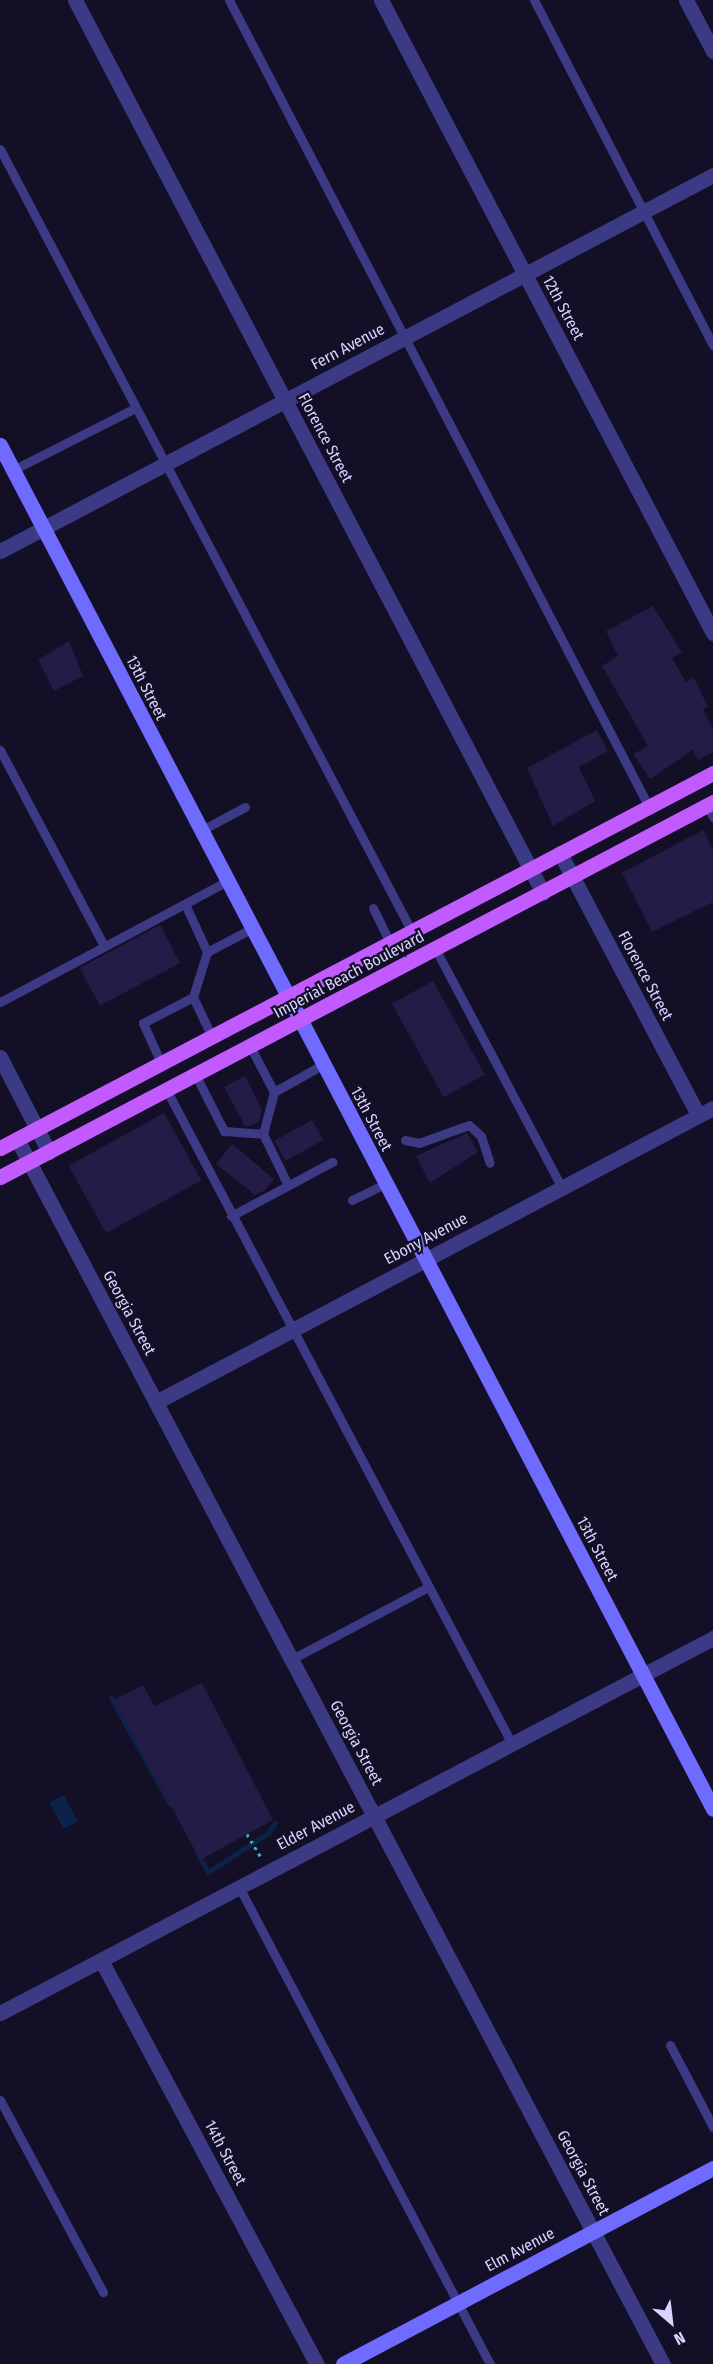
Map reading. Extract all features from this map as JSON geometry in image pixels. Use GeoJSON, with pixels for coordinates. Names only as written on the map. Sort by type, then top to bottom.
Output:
{"type":"FeatureCollection","features":[{"type":"Feature","properties":{"kind":"main road","name":"13th Street"},"geometry":{"type":"LineString","coordinates":[[0,445],[286,998],[713,1809]]}},
{"type":"Feature","properties":{"kind":"main road","name":"Imperial Beach Boulevard"},"geometry":{"type":"LineString","coordinates":[[0,1148],[713,773]]}},
{"type":"Feature","properties":{"kind":"main road","name":"Imperial Beach Boulevard"},"geometry":{"type":"LineString","coordinates":[[0,1177],[251,1048],[573,876],[711,808]]}},
{"type":"Feature","properties":{"kind":"main road","name":"Elm Avenue"},"geometry":{"type":"LineString","coordinates":[[343,2364],[713,2168]]}},
{"type":"Feature","properties":{"kind":"street","name":"Florence Street"},"geometry":{"type":"LineString","coordinates":[[75,0],[543,893]]}},
{"type":"Feature","properties":{"kind":"street","name":"12th Street"},"geometry":{"type":"LineString","coordinates":[[381,0],[712,629]]}},
{"type":"Feature","properties":{"kind":"street"},"geometry":{"type":"LineString","coordinates":[[686,0],[713,51]]}},
{"type":"Feature","properties":{"kind":"street","name":"Fern Avenue"},"geometry":{"type":"LineString","coordinates":[[0,550],[713,175]]}},
{"type":"Feature","properties":{"kind":"street","name":"Florence Street"},"geometry":{"type":"LineString","coordinates":[[560,853],[699,1115]]}},
{"type":"Feature","properties":{"kind":"street"},"geometry":{"type":"LineString","coordinates":[[0,1057],[49,1152]]}},
{"type":"Feature","properties":{"kind":"street","name":"Ebony Avenue"},"geometry":{"type":"LineString","coordinates":[[156,1402],[713,1108]]}},
{"type":"Feature","properties":{"kind":"street","name":"Georgia Street"},"geometry":{"type":"LineString","coordinates":[[16,1139],[663,2364]]}},
{"type":"Feature","properties":{"kind":"street","name":"Elder Avenue"},"geometry":{"type":"LineString","coordinates":[[0,2013],[713,1638]]}},
{"type":"Feature","properties":{"kind":"street","name":"14th Street"},"geometry":{"type":"LineString","coordinates":[[101,1960],[317,2364]]}},
{"type":"Feature","properties":{"kind":"lane"},"geometry":{"type":"LineString","coordinates":[[229,0],[649,807]]}},
{"type":"Feature","properties":{"kind":"lane"},"geometry":{"type":"LineString","coordinates":[[534,0],[713,345]]}},
{"type":"Feature","properties":{"kind":"lane"},"geometry":{"type":"LineString","coordinates":[[0,149],[412,932]]}},
{"type":"Feature","properties":{"kind":"lane"},"geometry":{"type":"LineString","coordinates":[[13,471],[135,408]]}},
{"type":"Feature","properties":{"kind":"lane"},"geometry":{"type":"LineString","coordinates":[[0,750],[104,946]]}},
{"type":"Feature","properties":{"kind":"lane"},"geometry":{"type":"LineString","coordinates":[[200,831],[245,807]]}},
{"type":"Feature","properties":{"kind":"lane"},"geometry":{"type":"LineString","coordinates":[[0,1002],[226,882]]}},
{"type":"Feature","properties":{"kind":"lane"},"geometry":{"type":"LineString","coordinates":[[185,904],[207,952],[193,997],[212,1037]]}},
{"type":"Feature","properties":{"kind":"lane"},"geometry":{"type":"LineString","coordinates":[[373,908],[390,943]]}},
{"type":"Feature","properties":{"kind":"lane"},"geometry":{"type":"LineString","coordinates":[[207,952],[251,929]]}},
{"type":"Feature","properties":{"kind":"lane"},"geometry":{"type":"LineString","coordinates":[[436,950],[562,1188]]}},
{"type":"Feature","properties":{"kind":"lane"},"geometry":{"type":"LineString","coordinates":[[161,1063],[143,1023],[193,997]]}},
{"type":"Feature","properties":{"kind":"lane"},"geometry":{"type":"LineString","coordinates":[[251,1048],[274,1092],[263,1134],[288,1185]]}},
{"type":"Feature","properties":{"kind":"lane"},"geometry":{"type":"LineString","coordinates":[[274,1092],[322,1065]]}},
{"type":"Feature","properties":{"kind":"lane"},"geometry":{"type":"LineString","coordinates":[[196,1076],[224,1131],[263,1134]]}},
{"type":"Feature","properties":{"kind":"lane"},"geometry":{"type":"LineString","coordinates":[[167,1091],[290,1331],[512,1744]]}},
{"type":"Feature","properties":{"kind":"lane"},"geometry":{"type":"LineString","coordinates":[[405,1140],[419,1143],[469,1125],[481,1136],[490,1163]]}},
{"type":"Feature","properties":{"kind":"lane"},"geometry":{"type":"LineString","coordinates":[[231,1216],[332,1162]]}},
{"type":"Feature","properties":{"kind":"lane"},"geometry":{"type":"LineString","coordinates":[[352,1200],[385,1184]]}},
{"type":"Feature","properties":{"kind":"lane"},"geometry":{"type":"LineString","coordinates":[[292,1659],[428,1587]]}},
{"type":"Feature","properties":{"kind":"lane"},"geometry":{"type":"LineString","coordinates":[[239,1887],[490,2364]]}},
{"type":"Feature","properties":{"kind":"lane"},"geometry":{"type":"LineString","coordinates":[[670,2045],[713,2127]]}},
{"type":"Feature","properties":{"kind":"lane"},"geometry":{"type":"LineString","coordinates":[[0,2100],[103,2292]]}},
{"type":"Feature","properties":{"kind":"path"},"geometry":{"type":"LineString","coordinates":[[247,1834],[261,1857]]}},
{"type":"Feature","properties":{"kind":"water"},"geometry":{"type":"Polygon","coordinates":[[[64,1795],[78,1822],[63,1829],[50,1802],[64,1795]]]}},
{"type":"Feature","properties":{"kind":"building"},"geometry":{"type":"Polygon","coordinates":[[[653,606],[682,653],[672,658],[686,682],[694,678],[708,707],[703,710],[713,729],[713,752],[698,760],[693,750],[650,779],[633,754],[648,746],[602,666],[618,656],[606,631],[653,606]]]}},
{"type":"Feature","properties":{"kind":"building"},"geometry":{"type":"Polygon","coordinates":[[[69,641],[83,676],[54,691],[38,660],[69,641]]]}},
{"type":"Feature","properties":{"kind":"building"},"geometry":{"type":"Polygon","coordinates":[[[597,730],[608,751],[579,767],[595,801],[553,826],[527,768],[597,730]]]}},
{"type":"Feature","properties":{"kind":"building"},"geometry":{"type":"Polygon","coordinates":[[[703,830],[713,849],[713,902],[652,932],[622,873],[703,830]]]}},
{"type":"Feature","properties":{"kind":"building"},"geometry":{"type":"Polygon","coordinates":[[[160,925],[180,963],[100,1006],[80,968],[160,925]]]}},
{"type":"Feature","properties":{"kind":"building"},"geometry":{"type":"Polygon","coordinates":[[[433,981],[485,1075],[444,1097],[392,1004],[433,981]]]}},
{"type":"Feature","properties":{"kind":"building"},"geometry":{"type":"Polygon","coordinates":[[[245,1076],[262,1110],[259,1121],[250,1126],[245,1126],[224,1087],[245,1076]]]}},
{"type":"Feature","properties":{"kind":"building"},"geometry":{"type":"Polygon","coordinates":[[[164,1113],[201,1180],[106,1233],[69,1166],[164,1113]]]}},
{"type":"Feature","properties":{"kind":"building"},"geometry":{"type":"Polygon","coordinates":[[[312,1120],[323,1140],[286,1161],[274,1141],[312,1120]]]}},
{"type":"Feature","properties":{"kind":"building"},"geometry":{"type":"Polygon","coordinates":[[[467,1133],[478,1152],[430,1183],[416,1156],[467,1133]]]}},
{"type":"Feature","properties":{"kind":"building"},"geometry":{"type":"Polygon","coordinates":[[[232,1144],[274,1179],[265,1190],[255,1195],[216,1164],[232,1144]]]}},
{"type":"Feature","properties":{"kind":"building"},"geometry":{"type":"Polygon","coordinates":[[[202,1683],[273,1820],[200,1860],[114,1700],[143,1685],[154,1706],[202,1683]]]}},
{"type":"Feature","properties":{"kind":"waterway"},"geometry":{"type":"LineString","coordinates":[[111,1698],[170,1804]]}},
{"type":"Feature","properties":{"kind":"waterway"},"geometry":{"type":"LineString","coordinates":[[198,1854],[208,1872],[268,1833],[275,1823]]}}]}
